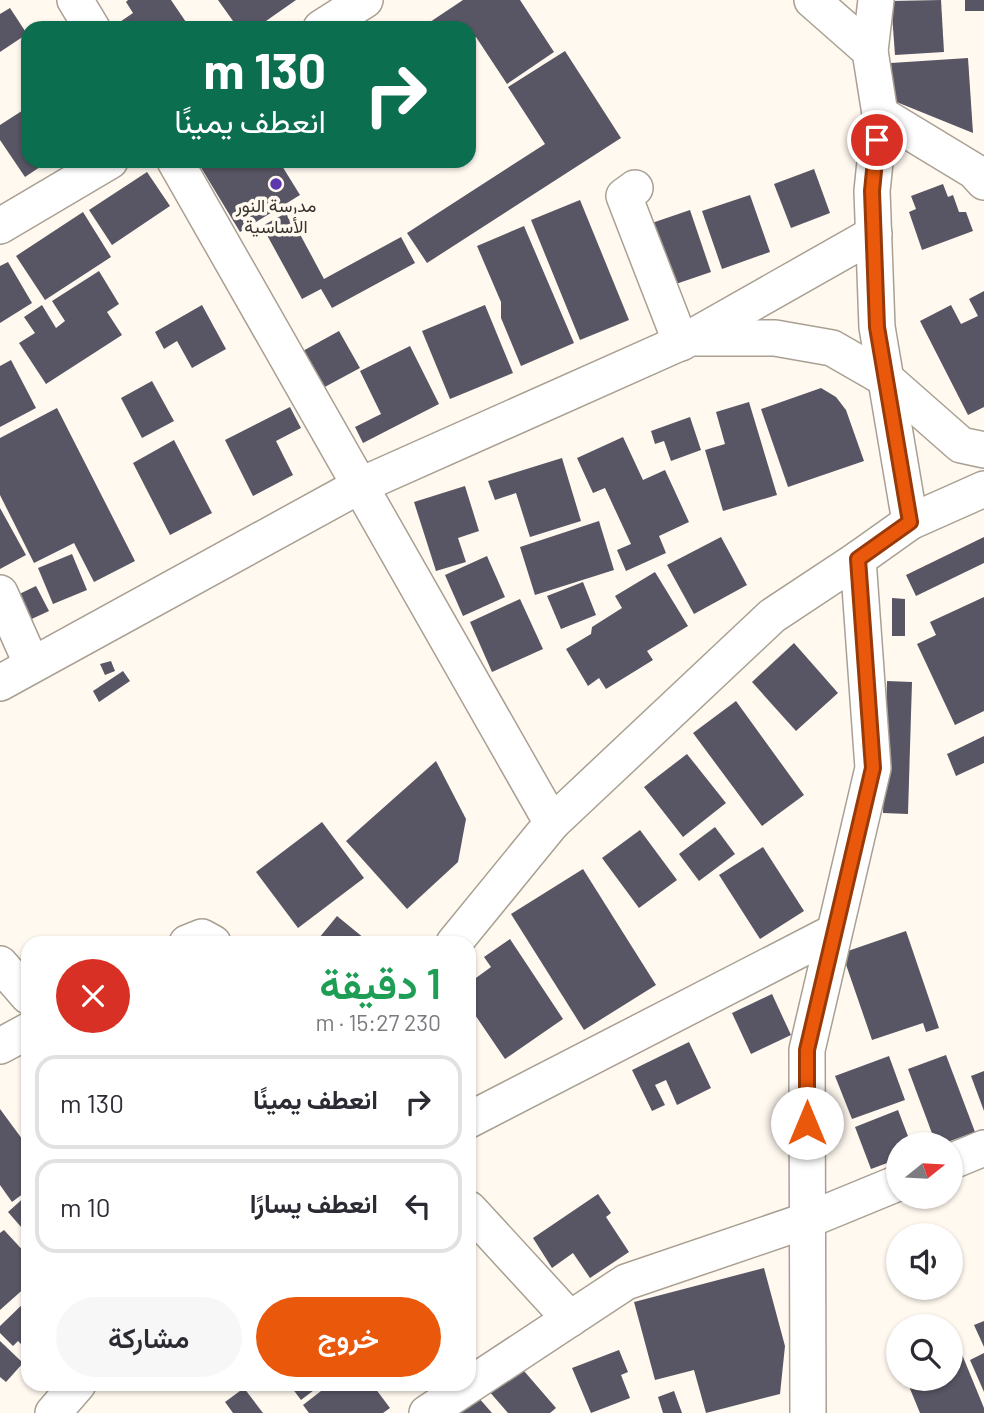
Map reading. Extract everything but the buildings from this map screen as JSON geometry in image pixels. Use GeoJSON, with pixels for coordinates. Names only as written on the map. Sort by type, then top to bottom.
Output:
{"type":"FeatureCollection","features":[{"type":"Feature","properties":{"kind":"street"},"geometry":{"type":"LineString","coordinates":[[75,0],[88,21]]}},
{"type":"Feature","properties":{"kind":"street"},"geometry":{"type":"LineString","coordinates":[[332,21],[365,0]]}},
{"type":"Feature","properties":{"kind":"street"},"geometry":{"type":"LineString","coordinates":[[812,0],[870,51]]}},
{"type":"Feature","properties":{"kind":"street"},"geometry":{"type":"LineString","coordinates":[[876,0],[870,51],[880,114],[872,191],[877,327],[910,522]]}},
{"type":"Feature","properties":{"kind":"street"},"geometry":{"type":"LineString","coordinates":[[880,114],[974,171],[984,182]]}},
{"type":"Feature","properties":{"kind":"street"},"geometry":{"type":"LineString","coordinates":[[0,226],[98,168]]}},
{"type":"Feature","properties":{"kind":"street"},"geometry":{"type":"LineString","coordinates":[[178,168],[552,823]]}},
{"type":"Feature","properties":{"kind":"street"},"geometry":{"type":"LineString","coordinates":[[635,188],[624,197],[686,340]]}},
{"type":"Feature","properties":{"kind":"street"},"geometry":{"type":"LineString","coordinates":[[0,683],[359,486],[686,340],[874,234]]}},
{"type":"Feature","properties":{"kind":"street"},"geometry":{"type":"LineString","coordinates":[[686,340],[775,338],[832,348],[886,380],[961,446],[984,450]]}},
{"type":"Feature","properties":{"kind":"street"},"geometry":{"type":"LineString","coordinates":[[460,936],[552,823],[772,616],[910,522],[984,489]]}},
{"type":"Feature","properties":{"kind":"street"},"geometry":{"type":"LineString","coordinates":[[808,1413],[807,1050],[873,768],[858,559]]}},
{"type":"Feature","properties":{"kind":"street"},"geometry":{"type":"LineString","coordinates":[[0,593],[32,665]]}},
{"type":"Feature","properties":{"kind":"street"},"geometry":{"type":"LineString","coordinates":[[476,1116],[834,932]]}},
{"type":"Feature","properties":{"kind":"street"},"geometry":{"type":"LineString","coordinates":[[0,964],[21,988]]}},
{"type":"Feature","properties":{"kind":"street"},"geometry":{"type":"LineString","coordinates":[[0,1046],[21,1035]]}},
{"type":"Feature","properties":{"kind":"street"},"geometry":{"type":"LineString","coordinates":[[963,1157],[984,1148]]}},
{"type":"Feature","properties":{"kind":"street"},"geometry":{"type":"LineString","coordinates":[[476,1380],[626,1282],[808,1220],[886,1188]]}},
{"type":"Feature","properties":{"kind":"street"},"geometry":{"type":"LineString","coordinates":[[476,1217],[570,1319]]}},
{"type":"Feature","properties":{"kind":"street"},"geometry":{"type":"LineString","coordinates":[[53,1413],[72,1391]]}},
{"type":"Feature","properties":{"kind":"street"},"geometry":{"type":"LineString","coordinates":[[426,1413],[460,1391]]}},
{"type":"Feature","properties":{"kind":"place","name":"مدرسة النور الأساسية"},"geometry":{"type":"Point","coordinates":[276,184]}},
{"type":"Feature","properties":{"kind":"route"},"geometry":{"type":"LineString","coordinates":[[807,1123],[807,1050],[873,768],[858,559],[910,522],[877,327],[872,191],[877,140]]}}]}
